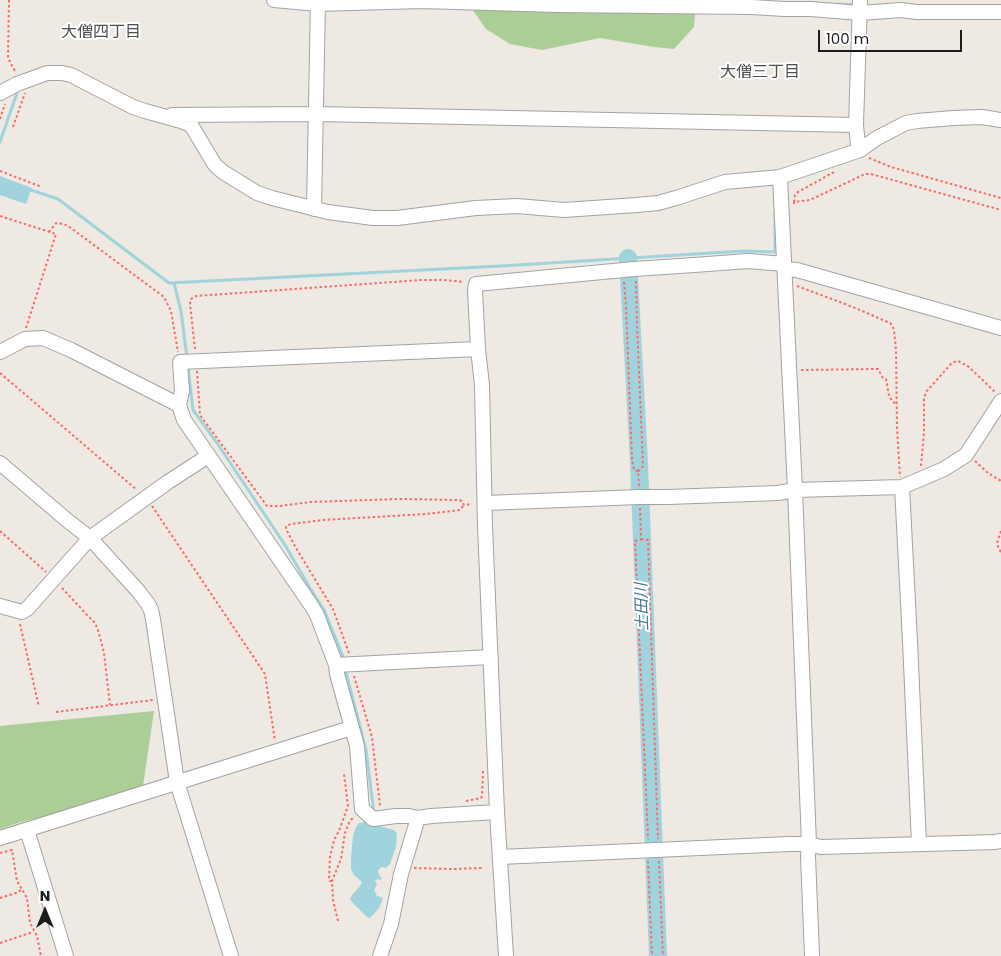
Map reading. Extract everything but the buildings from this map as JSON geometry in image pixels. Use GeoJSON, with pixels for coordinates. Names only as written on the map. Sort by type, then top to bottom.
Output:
{"type":"FeatureCollection","features":[{"type":"Feature","properties":{"kind":"street"},"geometry":{"type":"LineString","coordinates":[[274,0],[752,7],[860,6],[917,12],[1001,12]]}},
{"type":"Feature","properties":{"kind":"street"},"geometry":{"type":"LineString","coordinates":[[314,209],[318,2]]}},
{"type":"Feature","properties":{"kind":"street"},"geometry":{"type":"LineString","coordinates":[[858,151],[856,125],[860,6]]}},
{"type":"Feature","properties":{"kind":"street"},"geometry":{"type":"LineString","coordinates":[[0,93],[21,82],[48,73],[71,75],[133,106],[181,120],[191,125],[215,165],[257,193],[314,209],[373,218],[397,218],[476,208],[517,206],[564,210],[658,203],[725,182],[780,177],[858,151],[877,138],[906,123],[982,117],[1001,120]]}},
{"type":"Feature","properties":{"kind":"street"},"geometry":{"type":"LineString","coordinates":[[160,115],[315,114],[856,125]]}},
{"type":"Feature","properties":{"kind":"street"},"geometry":{"type":"LineString","coordinates":[[780,177],[809,844],[812,956]]}},
{"type":"Feature","properties":{"kind":"street"},"geometry":{"type":"LineString","coordinates":[[506,956],[491,658],[482,385],[478,349],[476,284],[629,274],[748,261],[797,270],[1001,328]]}},
{"type":"Feature","properties":{"kind":"street"},"geometry":{"type":"LineString","coordinates":[[0,352],[25,339],[43,338],[71,350],[179,405]]}},
{"type":"Feature","properties":{"kind":"street"},"geometry":{"type":"LineString","coordinates":[[478,349],[180,362],[182,390],[179,405],[184,420],[317,615],[336,665],[336,674],[357,746],[362,810],[373,819],[396,816],[418,818],[498,812]]}},
{"type":"Feature","properties":{"kind":"street"},"geometry":{"type":"LineString","coordinates":[[485,503],[901,487],[944,469],[966,455],[998,397]]}},
{"type":"Feature","properties":{"kind":"street"},"geometry":{"type":"LineString","coordinates":[[0,606],[22,612],[27,609],[90,538],[208,456]]}},
{"type":"Feature","properties":{"kind":"street"},"geometry":{"type":"LineString","coordinates":[[0,463],[90,538],[139,592],[151,610],[177,782],[231,956]]}},
{"type":"Feature","properties":{"kind":"street"},"geometry":{"type":"LineString","coordinates":[[901,487],[911,651],[919,844]]}},
{"type":"Feature","properties":{"kind":"street"},"geometry":{"type":"LineString","coordinates":[[336,665],[491,658]]}},
{"type":"Feature","properties":{"kind":"street"},"geometry":{"type":"LineString","coordinates":[[0,838],[351,728]]}},
{"type":"Feature","properties":{"kind":"street"},"geometry":{"type":"LineString","coordinates":[[380,956],[393,918],[404,867],[418,818]]}},
{"type":"Feature","properties":{"kind":"street"},"geometry":{"type":"LineString","coordinates":[[27,830],[66,956]]}},
{"type":"Feature","properties":{"kind":"street"},"geometry":{"type":"LineString","coordinates":[[500,856],[809,844],[821,847],[1001,841]]}},
{"type":"Feature","properties":{"kind":"path"},"geometry":{"type":"LineString","coordinates":[[9,0],[8,58],[26,91],[13,127]]}},
{"type":"Feature","properties":{"kind":"path"},"geometry":{"type":"LineString","coordinates":[[858,151],[859,157],[867,157],[890,167],[1001,198]]}},
{"type":"Feature","properties":{"kind":"path"},"geometry":{"type":"LineString","coordinates":[[793,211],[798,192],[840,169]]}},
{"type":"Feature","properties":{"kind":"path"},"geometry":{"type":"LineString","coordinates":[[0,171],[42,187]]}},
{"type":"Feature","properties":{"kind":"path"},"geometry":{"type":"LineString","coordinates":[[794,202],[810,200],[865,174],[871,174],[1001,210]]}},
{"type":"Feature","properties":{"kind":"path"},"geometry":{"type":"LineString","coordinates":[[0,216],[56,234],[25,331],[25,339]]}},
{"type":"Feature","properties":{"kind":"path"},"geometry":{"type":"LineString","coordinates":[[49,232],[56,223],[64,224],[164,297],[171,311],[180,362]]}},
{"type":"Feature","properties":{"kind":"path"},"geometry":{"type":"LineString","coordinates":[[629,274],[626,307],[632,459],[634,470],[638,471]]}},
{"type":"Feature","properties":{"kind":"path"},"geometry":{"type":"LineString","coordinates":[[629,274],[637,324],[642,466],[638,471],[641,539]]}},
{"type":"Feature","properties":{"kind":"path"},"geometry":{"type":"LineString","coordinates":[[464,505],[459,500],[426,499],[310,502],[267,506],[200,415],[190,304],[191,299],[196,296],[421,280],[444,280],[476,284]]}},
{"type":"Feature","properties":{"kind":"path"},"geometry":{"type":"LineString","coordinates":[[785,284],[796,285],[892,325],[896,350],[897,427],[901,487]]}},
{"type":"Feature","properties":{"kind":"path"},"geometry":{"type":"LineString","coordinates":[[922,478],[920,472],[924,432],[924,399],[926,392],[951,364],[958,361],[969,367],[998,397]]}},
{"type":"Feature","properties":{"kind":"path"},"geometry":{"type":"LineString","coordinates":[[789,370],[878,369],[883,378],[886,379],[893,402],[898,404]]}},
{"type":"Feature","properties":{"kind":"path"},"geometry":{"type":"LineString","coordinates":[[0,373],[145,498],[153,508],[265,674],[277,751]]}},
{"type":"Feature","properties":{"kind":"path"},"geometry":{"type":"LineString","coordinates":[[966,455],[1001,481]]}},
{"type":"Feature","properties":{"kind":"path"},"geometry":{"type":"LineString","coordinates":[[379,818],[379,793],[373,744],[352,668],[352,659],[333,609],[293,543],[286,526],[323,520],[426,514],[460,510],[464,505],[485,503]]}},
{"type":"Feature","properties":{"kind":"path"},"geometry":{"type":"LineString","coordinates":[[0,531],[53,578],[95,623],[104,653],[110,706]]}},
{"type":"Feature","properties":{"kind":"path"},"geometry":{"type":"LineString","coordinates":[[1001,531],[997,543],[998,549],[1001,552]]}},
{"type":"Feature","properties":{"kind":"path"},"geometry":{"type":"LineString","coordinates":[[652,956],[653,850],[648,540],[641,539],[635,541],[653,850],[663,956]]}},
{"type":"Feature","properties":{"kind":"path"},"geometry":{"type":"LineString","coordinates":[[22,612],[20,623],[39,707]]}},
{"type":"Feature","properties":{"kind":"path"},"geometry":{"type":"LineString","coordinates":[[56,712],[164,699]]}},
{"type":"Feature","properties":{"kind":"path"},"geometry":{"type":"LineString","coordinates":[[463,802],[481,798],[483,768]]}},
{"type":"Feature","properties":{"kind":"path"},"geometry":{"type":"LineString","coordinates":[[332,881],[329,879],[330,858],[334,840],[348,806],[344,774]]}},
{"type":"Feature","properties":{"kind":"path"},"geometry":{"type":"LineString","coordinates":[[338,921],[333,900],[332,881],[341,859],[342,845],[347,828],[354,816],[362,810]]}},
{"type":"Feature","properties":{"kind":"path"},"geometry":{"type":"LineString","coordinates":[[0,853],[12,850],[17,880],[27,898],[30,923],[37,936],[41,956]]}},
{"type":"Feature","properties":{"kind":"path"},"geometry":{"type":"LineString","coordinates":[[404,867],[482,868]]}},
{"type":"Feature","properties":{"kind":"path"},"geometry":{"type":"LineString","coordinates":[[0,898],[22,889]]}},
{"type":"Feature","properties":{"kind":"path"},"geometry":{"type":"LineString","coordinates":[[0,943],[34,932]]}},
{"type":"Feature","properties":{"kind":"green space"},"geometry":{"type":"Polygon","coordinates":[[[466,0],[696,0],[694,27],[674,49],[600,38],[542,50],[510,44],[486,29],[466,0]]]}},
{"type":"Feature","properties":{"kind":"green space"},"geometry":{"type":"Polygon","coordinates":[[[154,711],[142,793],[21,822],[0,829],[0,726],[154,711]]]}},
{"type":"Feature","properties":{"kind":"water"},"geometry":{"type":"Polygon","coordinates":[[[0,176],[32,188],[26,204],[0,195],[0,176]]]}},
{"type":"Feature","properties":{"kind":"water"},"geometry":{"type":"Polygon","coordinates":[[[364,822],[394,830],[397,833],[396,847],[390,864],[386,868],[380,868],[378,871],[382,878],[375,881],[377,885],[374,890],[377,896],[383,898],[379,908],[370,918],[350,899],[362,882],[354,875],[351,869],[351,858],[353,836],[356,827],[359,823],[364,822]]]}},
{"type":"Feature","properties":{"kind":"waterway"},"geometry":{"type":"LineString","coordinates":[[837,4],[855,5]]}},
{"type":"Feature","properties":{"kind":"waterway"},"geometry":{"type":"LineString","coordinates":[[0,142],[17,93],[16,90]]}},
{"type":"Feature","properties":{"kind":"waterway"},"geometry":{"type":"LineString","coordinates":[[28,189],[58,199],[169,283],[744,251],[775,252],[775,212]]}},
{"type":"Feature","properties":{"kind":"waterway","name":"土田川"},"geometry":{"type":"LineString","coordinates":[[628,258],[639,462],[658,956]]}},
{"type":"Feature","properties":{"kind":"waterway"},"geometry":{"type":"LineString","coordinates":[[174,283],[181,311],[187,358]]}},
{"type":"Feature","properties":{"kind":"waterway"},"geometry":{"type":"LineString","coordinates":[[188,367],[193,410],[285,545],[324,610],[344,662]]}},
{"type":"Feature","properties":{"kind":"waterway"},"geometry":{"type":"LineString","coordinates":[[345,668],[366,750],[374,813]]}},
{"type":"Feature","properties":{"kind":"district","name":"大僧四丁目"},"geometry":{"type":"Point","coordinates":[101,33]}},
{"type":"Feature","properties":{"kind":"district","name":"大僧三丁目"},"geometry":{"type":"Point","coordinates":[760,73]}}]}
